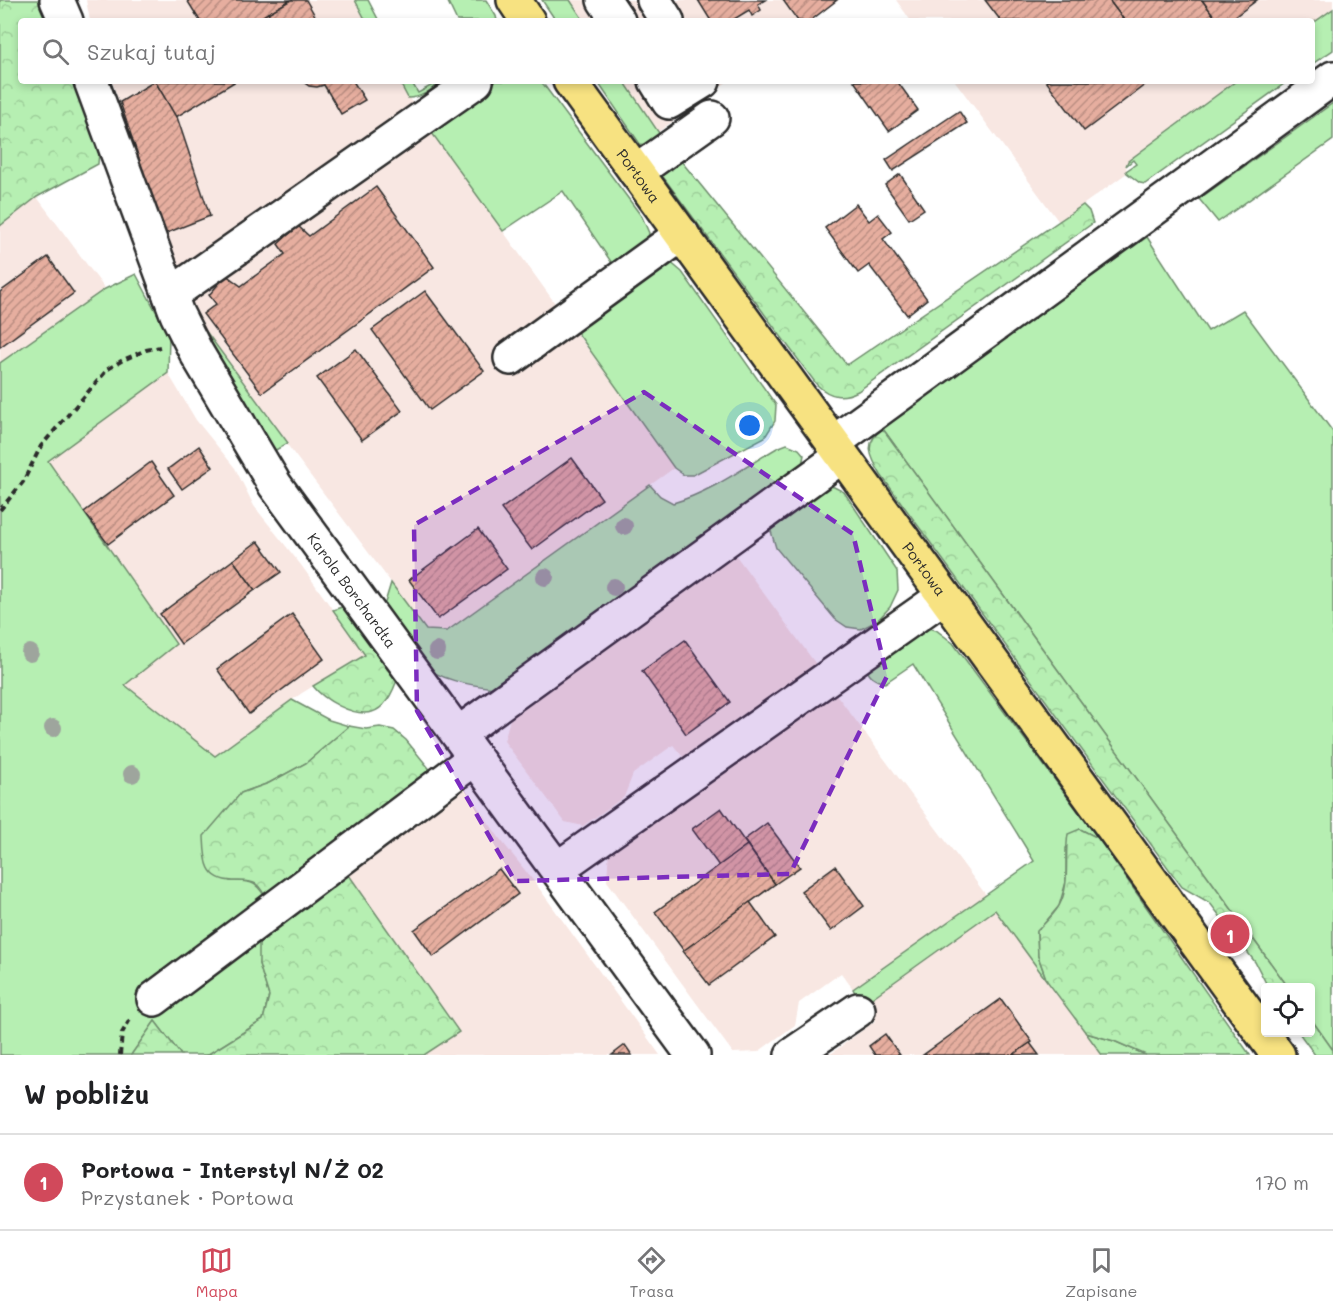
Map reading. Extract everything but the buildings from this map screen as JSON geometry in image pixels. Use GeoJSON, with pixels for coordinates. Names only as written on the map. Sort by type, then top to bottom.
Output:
{"type":"FeatureCollection","features":[{"type":"Feature","properties":{"kind":"main road"},"geometry":{"type":"LineString","coordinates":[[514,0],[526,18]]}},
{"type":"Feature","properties":{"kind":"main road","name":"Portowa"},"geometry":{"type":"LineString","coordinates":[[572,84],[1278,1055]]}},
{"type":"Feature","properties":{"kind":"street"},"geometry":{"type":"LineString","coordinates":[[57,0],[65,18]]}},
{"type":"Feature","properties":{"kind":"street"},"geometry":{"type":"LineString","coordinates":[[604,0],[616,18]]}},
{"type":"Feature","properties":{"kind":"street"},"geometry":{"type":"LineString","coordinates":[[654,0],[665,18]]}},
{"type":"Feature","properties":{"kind":"street"},"geometry":{"type":"LineString","coordinates":[[154,999],[838,449],[1333,78]]}},
{"type":"Feature","properties":{"kind":"street","name":"Karola Borchardta"},"geometry":{"type":"LineString","coordinates":[[93,84],[170,295],[190,340],[275,485],[693,1055]]}},
{"type":"Feature","properties":{"kind":"street"},"geometry":{"type":"LineString","coordinates":[[170,295],[472,84]]}},
{"type":"Feature","properties":{"kind":"street"},"geometry":{"type":"LineString","coordinates":[[658,84],[669,102],[698,84]]}},
{"type":"Feature","properties":{"kind":"street"},"geometry":{"type":"LineString","coordinates":[[636,172],[712,118]]}},
{"type":"Feature","properties":{"kind":"street"},"geometry":{"type":"LineString","coordinates":[[511,358],[681,234]]}},
{"type":"Feature","properties":{"kind":"street"},"geometry":{"type":"LineString","coordinates":[[557,869],[944,596]]}},
{"type":"Feature","properties":{"kind":"street"},"geometry":{"type":"LineString","coordinates":[[792,1055],[858,1010]]}},
{"type":"Feature","properties":{"kind":"path"},"geometry":{"type":"LineString","coordinates":[[0,510],[23,482],[41,446],[108,369],[146,350],[190,340]]}},
{"type":"Feature","properties":{"kind":"path"},"geometry":{"type":"LineString","coordinates":[[120,1055],[122,1034],[126,1025],[133,1016],[154,999]]}},
{"type":"Feature","properties":{"kind":"highlighted area"},"geometry":{"type":"Polygon","coordinates":[[[644,392],[853,534],[887,676],[790,874],[515,881],[417,711],[414,525],[644,392]]]}},
{"type":"Feature","properties":{"kind":"shaded area"},"geometry":{"type":"Polygon","coordinates":[[[86,0],[355,0],[364,18],[89,18],[86,0]]]}},
{"type":"Feature","properties":{"kind":"shaded area"},"geometry":{"type":"Polygon","coordinates":[[[570,0],[839,0],[814,18],[582,18],[570,0]]]}},
{"type":"Feature","properties":{"kind":"shaded area"},"geometry":{"type":"Polygon","coordinates":[[[896,0],[1333,0],[1333,9],[1315,22],[1315,18],[909,18],[896,0]]]}},
{"type":"Feature","properties":{"kind":"shaded area"},"geometry":{"type":"Polygon","coordinates":[[[113,84],[401,84],[422,119],[674,468],[447,631],[427,630],[294,454],[194,315],[113,84]]]}},
{"type":"Feature","properties":{"kind":"shaded area"},"geometry":{"type":"Polygon","coordinates":[[[626,84],[724,84],[658,132],[626,84]]]}},
{"type":"Feature","properties":{"kind":"shaded area"},"geometry":{"type":"Polygon","coordinates":[[[957,84],[1232,84],[1128,161],[1127,173],[1059,222],[957,84]]]}},
{"type":"Feature","properties":{"kind":"shaded area"},"geometry":{"type":"Polygon","coordinates":[[[37,197],[105,289],[0,363],[0,226],[37,197]]]}},
{"type":"Feature","properties":{"kind":"shaded area"},"geometry":{"type":"Polygon","coordinates":[[[168,373],[196,420],[235,468],[254,506],[301,565],[365,655],[302,693],[215,756],[124,684],[176,644],[48,461],[168,373]]]}},
{"type":"Feature","properties":{"kind":"shaded area"},"geometry":{"type":"Polygon","coordinates":[[[734,553],[821,671],[688,763],[673,745],[633,774],[624,797],[583,826],[565,822],[504,741],[510,719],[734,553]]]}},
{"type":"Feature","properties":{"kind":"shaded area"},"geometry":{"type":"Polygon","coordinates":[[[830,686],[986,895],[853,989],[841,973],[799,1003],[795,1025],[758,1052],[733,1053],[607,881],[609,848],[830,686]]]}},
{"type":"Feature","properties":{"kind":"shaded area"},"geometry":{"type":"Polygon","coordinates":[[[461,783],[660,1055],[424,1055],[459,1031],[344,868],[461,783]]]}},
{"type":"Feature","properties":{"kind":"shaded area"},"geometry":{"type":"Polygon","coordinates":[[[995,909],[1102,1055],[811,1055],[815,1052],[832,1053],[875,1021],[862,1005],[995,909]]]}},
{"type":"Feature","properties":{"kind":"green space"},"geometry":{"type":"Polygon","coordinates":[[[0,0],[46,0],[54,18],[18,18],[18,84],[82,84],[101,128],[98,164],[37,197],[0,226],[0,0]]]}},
{"type":"Feature","properties":{"kind":"green space"},"geometry":{"type":"Polygon","coordinates":[[[355,0],[368,0],[377,18],[364,18],[355,0]]]}},
{"type":"Feature","properties":{"kind":"green space"},"geometry":{"type":"Polygon","coordinates":[[[447,0],[486,0],[496,18],[456,18],[447,0]]]}},
{"type":"Feature","properties":{"kind":"green space"},"geometry":{"type":"Polygon","coordinates":[[[542,0],[570,0],[582,18],[554,18],[542,0]]]}},
{"type":"Feature","properties":{"kind":"green space"},"geometry":{"type":"Polygon","coordinates":[[[1333,9],[1333,50],[1315,62],[1315,22],[1333,9]]]}},
{"type":"Feature","properties":{"kind":"green space"},"geometry":{"type":"Polygon","coordinates":[[[401,84],[413,84],[418,93],[436,84],[417,97],[408,98],[401,84]]]}},
{"type":"Feature","properties":{"kind":"green space"},"geometry":{"type":"Polygon","coordinates":[[[492,84],[543,84],[642,217],[649,233],[646,249],[618,272],[563,191],[503,231],[429,129],[492,84]]]}},
{"type":"Feature","properties":{"kind":"green space"},"geometry":{"type":"Polygon","coordinates":[[[599,84],[626,84],[663,139],[646,145],[640,144],[599,84]]]}},
{"type":"Feature","properties":{"kind":"green space"},"geometry":{"type":"Polygon","coordinates":[[[1232,84],[1284,84],[1145,184],[1127,173],[1126,171],[1136,164],[1133,160],[1126,166],[1128,161],[1232,84]]]}},
{"type":"Feature","properties":{"kind":"green space"},"geometry":{"type":"Polygon","coordinates":[[[1333,103],[1333,140],[1218,222],[1199,199],[1333,103]]]}},
{"type":"Feature","properties":{"kind":"green space"},"geometry":{"type":"Polygon","coordinates":[[[677,156],[847,365],[1083,205],[1089,211],[1093,223],[858,391],[836,396],[817,385],[658,170],[677,156]]]}},
{"type":"Feature","properties":{"kind":"green space"},"geometry":{"type":"Polygon","coordinates":[[[1147,237],[1208,331],[1243,310],[1333,432],[1333,1050],[1315,1025],[1315,983],[1285,983],[883,429],[889,422],[1147,237]]]}},
{"type":"Feature","properties":{"kind":"green space"},"geometry":{"type":"Polygon","coordinates":[[[669,261],[682,272],[776,405],[775,421],[765,437],[693,475],[684,475],[674,468],[572,325],[669,261]]]}},
{"type":"Feature","properties":{"kind":"green space"},"geometry":{"type":"Polygon","coordinates":[[[136,274],[169,336],[168,373],[48,461],[176,644],[125,685],[215,756],[292,700],[329,720],[349,726],[306,763],[269,783],[241,793],[230,881],[245,881],[254,884],[269,904],[259,964],[269,996],[263,1020],[207,1055],[181,1055],[155,1021],[131,1055],[0,1055],[0,363],[105,289],[136,274]]]}},
{"type":"Feature","properties":{"kind":"green space"},"geometry":{"type":"Polygon","coordinates":[[[194,315],[288,443],[274,451],[197,335],[194,315]]]}},
{"type":"Feature","properties":{"kind":"green space"},"geometry":{"type":"Polygon","coordinates":[[[883,429],[1285,983],[1266,983],[1255,962],[1210,903],[1182,887],[881,475],[870,451],[872,439],[883,429]]]}},
{"type":"Feature","properties":{"kind":"green space"},"geometry":{"type":"Polygon","coordinates":[[[787,444],[799,449],[804,455],[802,465],[494,688],[454,681],[427,668],[410,651],[384,606],[391,583],[426,630],[447,631],[650,485],[660,496],[673,503],[714,486],[787,444]]]}},
{"type":"Feature","properties":{"kind":"green space"},"geometry":{"type":"Polygon","coordinates":[[[822,485],[844,492],[897,571],[898,590],[890,607],[877,621],[861,629],[847,627],[835,619],[776,548],[770,528],[822,485]]]}},
{"type":"Feature","properties":{"kind":"green space"},"geometry":{"type":"Polygon","coordinates":[[[345,606],[399,674],[386,702],[372,712],[348,710],[324,697],[313,686],[365,655],[333,610],[345,606]]]}},
{"type":"Feature","properties":{"kind":"green space"},"geometry":{"type":"Polygon","coordinates":[[[917,625],[936,630],[953,643],[1098,838],[1080,829],[1066,848],[1066,882],[1059,906],[1037,932],[1038,956],[1047,981],[995,910],[862,1005],[853,989],[1034,861],[913,664],[885,683],[874,679],[868,672],[865,664],[917,625]]]}},
{"type":"Feature","properties":{"kind":"green space"},"geometry":{"type":"Polygon","coordinates":[[[349,726],[394,730],[406,740],[432,772],[269,904],[256,884],[216,877],[206,860],[204,836],[241,793],[269,783],[306,763],[349,726]]]}},
{"type":"Feature","properties":{"kind":"green space"},"geometry":{"type":"Polygon","coordinates":[[[1080,829],[1098,838],[1250,1055],[1146,1055],[1114,1041],[1086,1033],[1047,981],[1038,956],[1037,931],[1054,913],[1063,898],[1068,834],[1080,829]]]}},
{"type":"Feature","properties":{"kind":"green space"},"geometry":{"type":"Polygon","coordinates":[[[344,868],[459,1032],[424,1055],[207,1055],[263,1020],[269,996],[259,964],[259,942],[276,917],[344,868]]]}},
{"type":"Feature","properties":{"kind":"green space"},"geometry":{"type":"Polygon","coordinates":[[[155,1021],[181,1055],[131,1055],[155,1021]]]}},
{"type":"Feature","properties":{"kind":"green space"},"geometry":{"type":"Polygon","coordinates":[[[1315,1025],[1333,1050],[1333,1055],[1315,1055],[1302,1037],[1315,1037],[1315,1025]]]}},
{"type":"Feature","properties":{"kind":"green space"},"geometry":{"type":"Polygon","coordinates":[[[1086,1033],[1114,1041],[1146,1055],[1102,1055],[1086,1033]]]}},
{"type":"Feature","properties":{"kind":"place","name":"Portowa - Interstyl N/Ż 02"},"geometry":{"type":"Point","coordinates":[1230,934]}}]}
